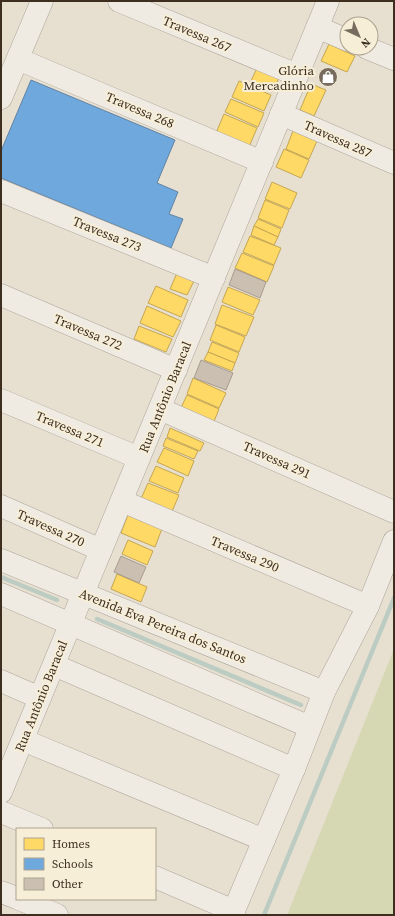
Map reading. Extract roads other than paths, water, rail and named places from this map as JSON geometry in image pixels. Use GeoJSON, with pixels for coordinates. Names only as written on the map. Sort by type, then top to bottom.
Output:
{"type":"FeatureCollection","features":[{"type":"Feature","properties":{"kind":"street"},"geometry":{"type":"LineString","coordinates":[[1,98],[42,1]]}},
{"type":"Feature","properties":{"kind":"street","name":"Travessa 267"},"geometry":{"type":"LineString","coordinates":[[119,1],[297,75]]}},
{"type":"Feature","properties":{"kind":"street","name":"Rua Antônio Baracal"},"geometry":{"type":"LineString","coordinates":[[1,792],[6,765],[23,740],[328,1]]}},
{"type":"Feature","properties":{"kind":"street"},"geometry":{"type":"LineString","coordinates":[[317,27],[339,37]]}},
{"type":"Feature","properties":{"kind":"street"},"geometry":{"type":"LineString","coordinates":[[379,53],[394,59]]}},
{"type":"Feature","properties":{"kind":"street","name":"Travessa 268"},"geometry":{"type":"LineString","coordinates":[[18,59],[262,162]]}},
{"type":"Feature","properties":{"kind":"street","name":"Travessa 287"},"geometry":{"type":"LineString","coordinates":[[281,114],[394,164]]}},
{"type":"Feature","properties":{"kind":"street","name":"Travessa 273"},"geometry":{"type":"LineString","coordinates":[[1,191],[214,278]]}},
{"type":"Feature","properties":{"kind":"street","name":"Travessa 272"},"geometry":{"type":"LineString","coordinates":[[1,295],[176,370]]}},
{"type":"Feature","properties":{"kind":"street","name":"Travessa 271"},"geometry":{"type":"LineString","coordinates":[[1,400],[139,458]]}},
{"type":"Feature","properties":{"kind":"street","name":"Travessa 291"},"geometry":{"type":"LineString","coordinates":[[160,409],[394,512]]}},
{"type":"Feature","properties":{"kind":"street","name":"Travessa 290"},"geometry":{"type":"LineString","coordinates":[[122,501],[368,606]]}},
{"type":"Feature","properties":{"kind":"street","name":"Travessa 270"},"geometry":{"type":"LineString","coordinates":[[1,506],[102,550]]}},
{"type":"Feature","properties":{"kind":"street"},"geometry":{"type":"LineString","coordinates":[[156,877],[233,913],[294,769],[324,692],[368,606],[394,541]]}},
{"type":"Feature","properties":{"kind":"street","name":"Avenida Eva Pereira dos Santos"},"geometry":{"type":"LineString","coordinates":[[1,560],[324,692]]}},
{"type":"Feature","properties":{"kind":"street"},"geometry":{"type":"LineString","coordinates":[[1,594],[310,727]]}},
{"type":"Feature","properties":{"kind":"street"},"geometry":{"type":"LineString","coordinates":[[54,665],[294,769]]}},
{"type":"Feature","properties":{"kind":"street"},"geometry":{"type":"LineString","coordinates":[[1,681],[40,698]]}},
{"type":"Feature","properties":{"kind":"street"},"geometry":{"type":"LineString","coordinates":[[23,740],[264,840]]}},
{"type":"Feature","properties":{"kind":"street"},"geometry":{"type":"LineString","coordinates":[[1,812],[40,828]]}},
{"type":"Feature","properties":{"kind":"street"},"geometry":{"type":"LineString","coordinates":[[1,892],[16,898]]}},
{"type":"Feature","properties":{"kind":"street"},"geometry":{"type":"LineString","coordinates":[[20,900],[57,915]]}},
{"type":"Feature","properties":{"kind":"waterway"},"geometry":{"type":"LineString","coordinates":[[1,577],[57,600]]}},
{"type":"Feature","properties":{"kind":"waterway"},"geometry":{"type":"LineString","coordinates":[[264,915],[394,598]]}},
{"type":"Feature","properties":{"kind":"waterway"},"geometry":{"type":"LineString","coordinates":[[97,619],[301,705]]}},
{"type":"Feature","properties":{"kind":"place","name":"Glória Mercadinho"},"geometry":{"type":"Point","coordinates":[328,77]}}]}
